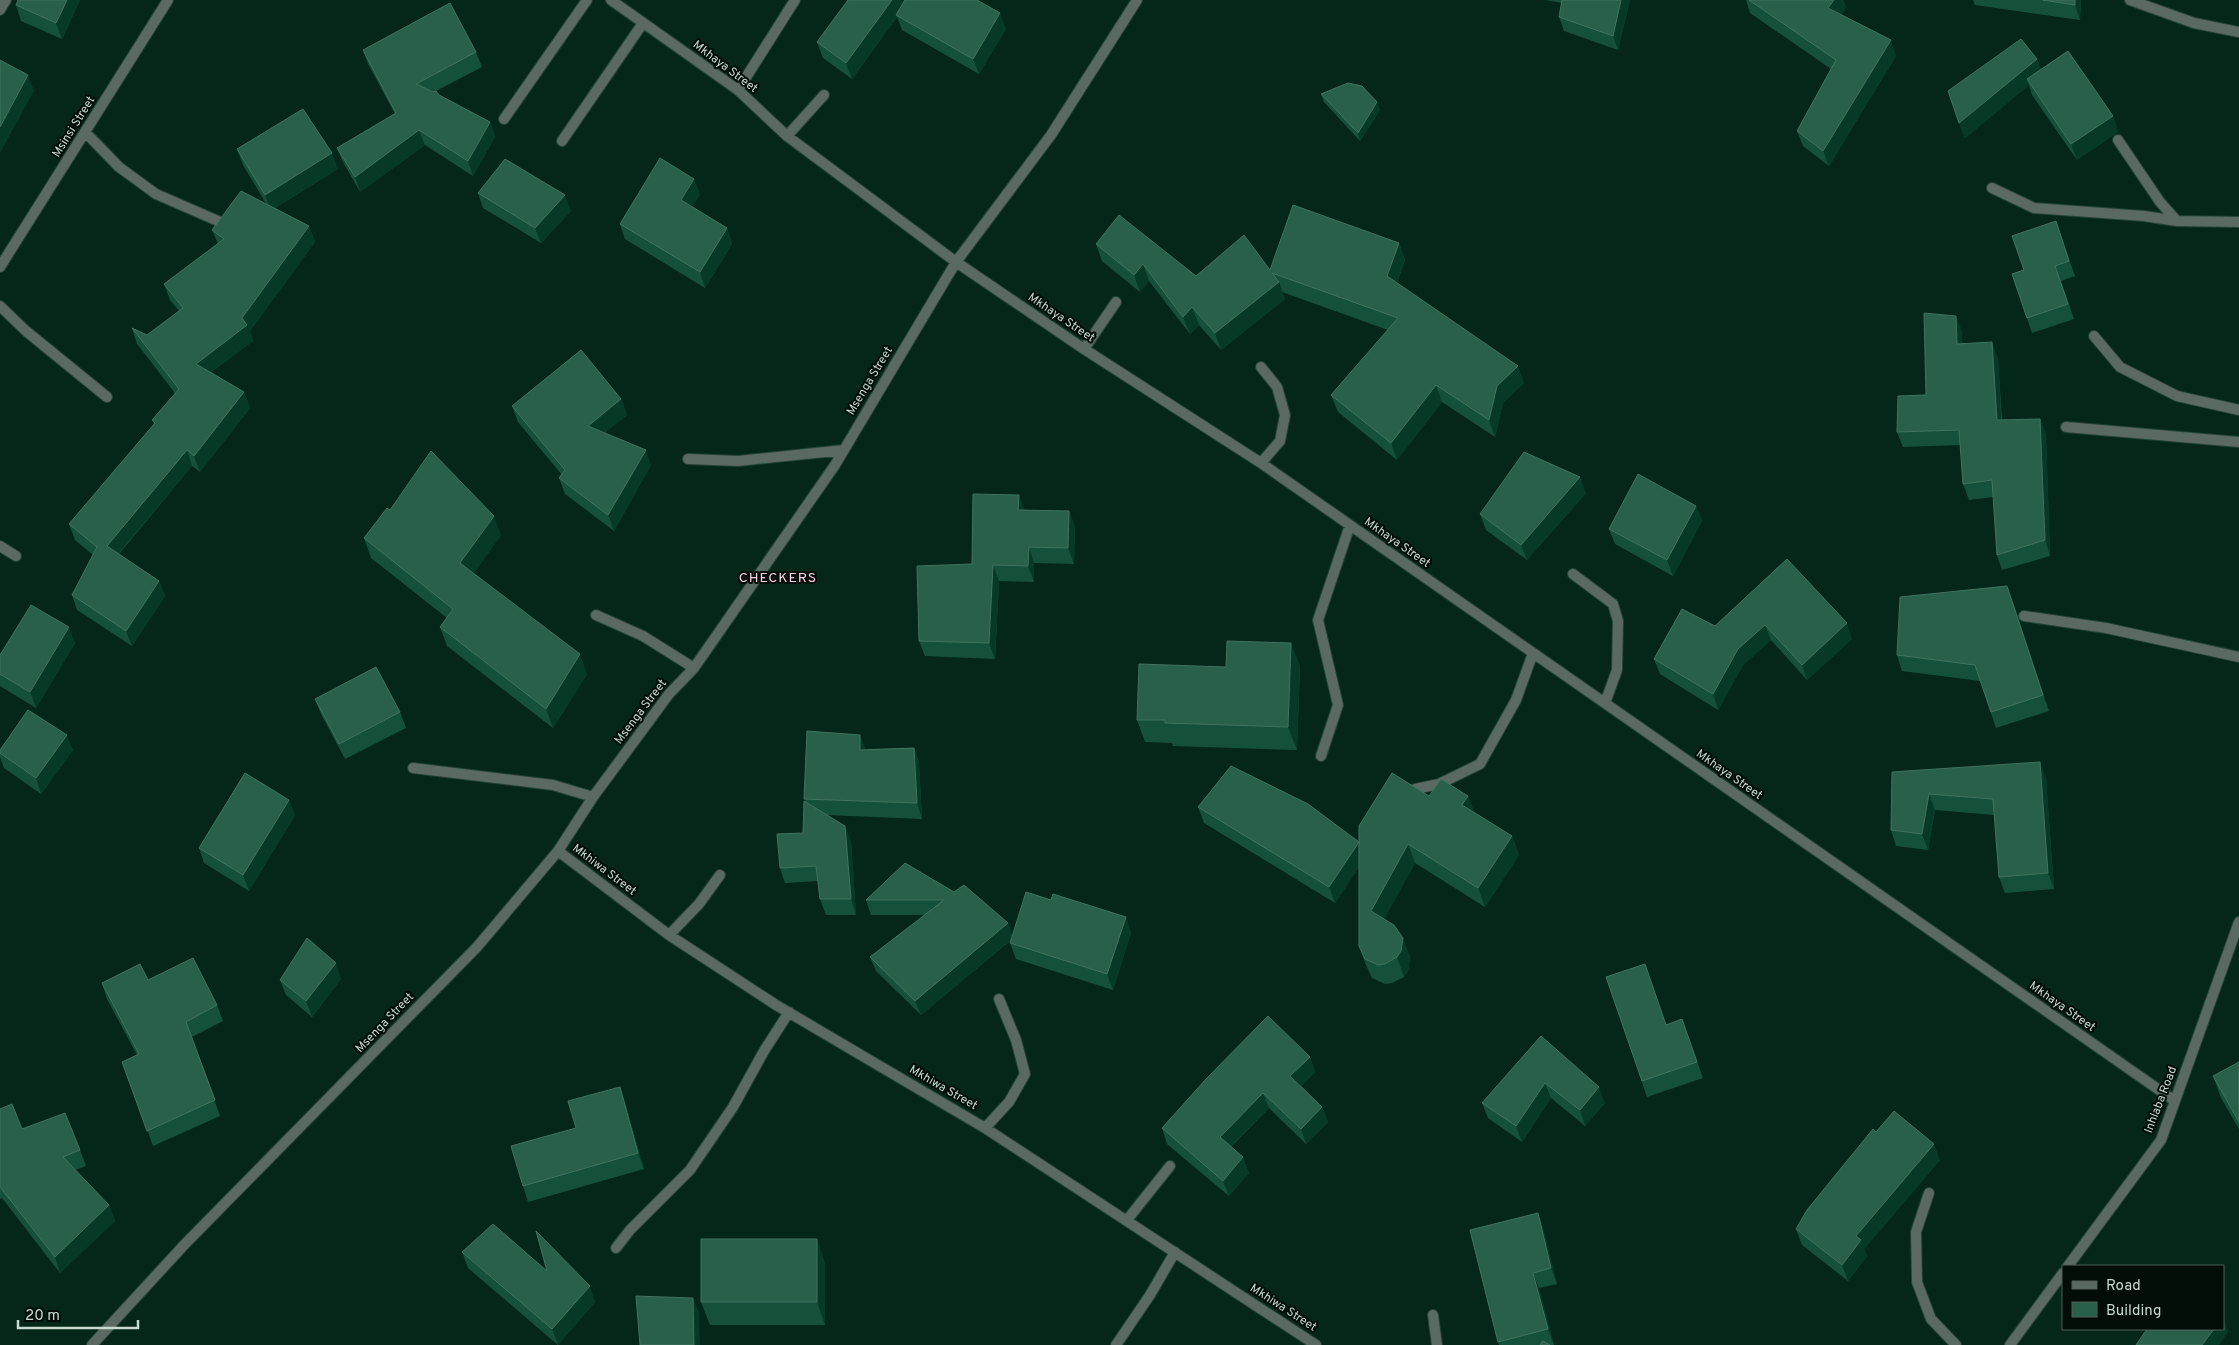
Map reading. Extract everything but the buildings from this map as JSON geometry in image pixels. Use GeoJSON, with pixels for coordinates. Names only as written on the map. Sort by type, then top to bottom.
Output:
{"type":"FeatureCollection","features":[{"type":"Feature","properties":{"kind":"street"},"geometry":{"type":"LineString","coordinates":[[0,10],[6,0]]}},
{"type":"Feature","properties":{"kind":"street","name":"Msinsi Street"},"geometry":{"type":"LineString","coordinates":[[0,267],[168,0]]}},
{"type":"Feature","properties":{"kind":"street"},"geometry":{"type":"LineString","coordinates":[[504,119],[587,0]]}},
{"type":"Feature","properties":{"kind":"street","name":"Mkhaya Street"},"geometry":{"type":"LineString","coordinates":[[611,0],[738,90],[787,136],[956,262],[1084,349],[1261,463],[2175,1101]]}},
{"type":"Feature","properties":{"kind":"street"},"geometry":{"type":"LineString","coordinates":[[738,90],[795,0]]}},
{"type":"Feature","properties":{"kind":"street","name":"Msenga Street"},"geometry":{"type":"LineString","coordinates":[[92,1345],[185,1244],[477,947],[558,851],[594,797],[669,694],[694,668],[844,450],[956,262],[1051,135],[1137,0]]}},
{"type":"Feature","properties":{"kind":"street"},"geometry":{"type":"LineString","coordinates":[[2130,0],[2194,23],[2239,32]]}},
{"type":"Feature","properties":{"kind":"street"},"geometry":{"type":"LineString","coordinates":[[562,141],[643,23]]}},
{"type":"Feature","properties":{"kind":"street"},"geometry":{"type":"LineString","coordinates":[[787,136],[824,95]]}},
{"type":"Feature","properties":{"kind":"street"},"geometry":{"type":"LineString","coordinates":[[85,132],[120,167],[156,194],[218,221]]}},
{"type":"Feature","properties":{"kind":"street"},"geometry":{"type":"LineString","coordinates":[[2118,140],[2160,202],[2177,221]]}},
{"type":"Feature","properties":{"kind":"street"},"geometry":{"type":"LineString","coordinates":[[1992,188],[2034,208],[2144,216],[2177,221],[2239,222]]}},
{"type":"Feature","properties":{"kind":"street"},"geometry":{"type":"LineString","coordinates":[[1084,349],[1116,302]]}},
{"type":"Feature","properties":{"kind":"street"},"geometry":{"type":"LineString","coordinates":[[0,306],[26,331],[107,397]]}},
{"type":"Feature","properties":{"kind":"street"},"geometry":{"type":"LineString","coordinates":[[2094,336],[2120,367],[2177,396],[2239,410]]}},
{"type":"Feature","properties":{"kind":"street"},"geometry":{"type":"LineString","coordinates":[[1260,367],[1277,387],[1285,415],[1280,441],[1261,463]]}},
{"type":"Feature","properties":{"kind":"street"},"geometry":{"type":"LineString","coordinates":[[2066,427],[2239,442]]}},
{"type":"Feature","properties":{"kind":"street"},"geometry":{"type":"LineString","coordinates":[[688,459],[738,461],[844,450]]}},
{"type":"Feature","properties":{"kind":"street"},"geometry":{"type":"LineString","coordinates":[[1321,756],[1338,705],[1318,620],[1350,526]]}},
{"type":"Feature","properties":{"kind":"street"},"geometry":{"type":"LineString","coordinates":[[0,546],[16,556]]}},
{"type":"Feature","properties":{"kind":"street"},"geometry":{"type":"LineString","coordinates":[[1573,574],[1613,604],[1618,621],[1617,670],[1605,703]]}},
{"type":"Feature","properties":{"kind":"street"},"geometry":{"type":"LineString","coordinates":[[596,615],[643,636],[694,668]]}},
{"type":"Feature","properties":{"kind":"street"},"geometry":{"type":"LineString","coordinates":[[2024,616],[2106,628],[2239,656]]}},
{"type":"Feature","properties":{"kind":"street"},"geometry":{"type":"LineString","coordinates":[[1415,789],[1439,784],[1480,764],[1516,700],[1533,653]]}},
{"type":"Feature","properties":{"kind":"street"},"geometry":{"type":"LineString","coordinates":[[413,768],[552,785],[594,797]]}},
{"type":"Feature","properties":{"kind":"street","name":"Mkhiwa Street"},"geometry":{"type":"LineString","coordinates":[[558,851],[669,935],[789,1012],[985,1128],[1316,1345]]}},
{"type":"Feature","properties":{"kind":"street"},"geometry":{"type":"LineString","coordinates":[[669,935],[699,904],[720,875]]}},
{"type":"Feature","properties":{"kind":"street","name":"Inhlaba Road"},"geometry":{"type":"LineString","coordinates":[[2069,1265],[2161,1140],[2239,922]]}},
{"type":"Feature","properties":{"kind":"street"},"geometry":{"type":"LineString","coordinates":[[985,1128],[1008,1102],[1025,1074],[1016,1040],[999,999]]}},
{"type":"Feature","properties":{"kind":"street"},"geometry":{"type":"LineString","coordinates":[[616,1248],[630,1230],[690,1170],[733,1107],[789,1012]]}},
{"type":"Feature","properties":{"kind":"street"},"geometry":{"type":"LineString","coordinates":[[1127,1220],[1170,1166]]}},
{"type":"Feature","properties":{"kind":"street"},"geometry":{"type":"LineString","coordinates":[[1930,1193],[1916,1232],[1917,1282],[1931,1319],[1956,1345]]}},
{"type":"Feature","properties":{"kind":"street"},"geometry":{"type":"LineString","coordinates":[[1116,1345],[1150,1295],[1174,1252]]}},
{"type":"Feature","properties":{"kind":"street"},"geometry":{"type":"LineString","coordinates":[[2010,1345],[2062,1274]]}},
{"type":"Feature","properties":{"kind":"street"},"geometry":{"type":"LineString","coordinates":[[1433,1315],[1436,1345]]}},
{"type":"Feature","properties":{"kind":"district","name":"CHECKERS"},"geometry":{"type":"Point","coordinates":[778,578]}}]}
